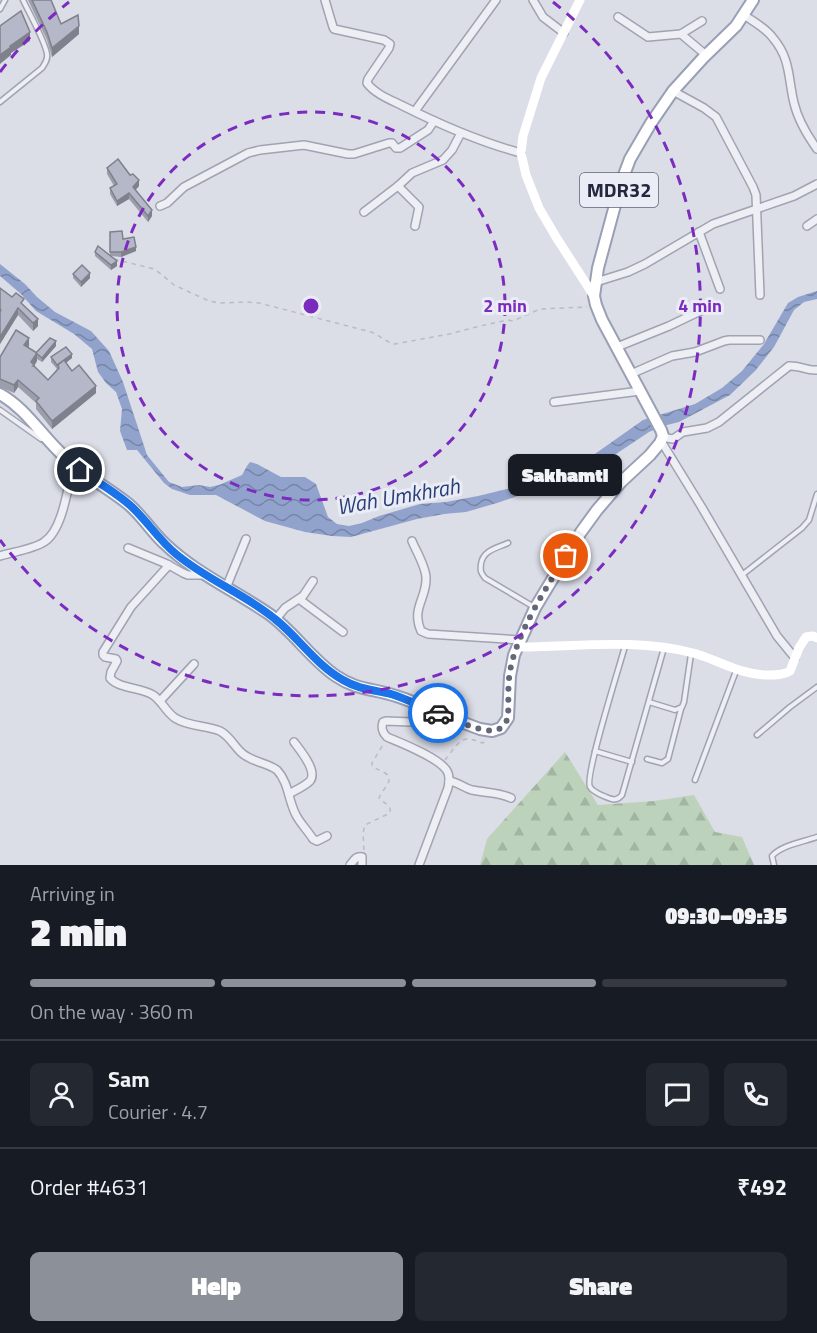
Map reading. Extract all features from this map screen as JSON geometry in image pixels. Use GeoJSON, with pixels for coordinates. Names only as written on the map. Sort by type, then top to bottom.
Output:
{"type":"FeatureCollection","features":[{"type":"Feature","properties":{"kind":"main road","name":"MDR32"},"geometry":{"type":"LineString","coordinates":[[595,301],[596,282],[615,204],[630,159],[673,91],[736,26],[753,0]]}},
{"type":"Feature","properties":{"kind":"main road"},"geometry":{"type":"LineString","coordinates":[[0,394],[25,412],[55,448],[73,465],[129,504],[175,554],[204,575],[276,619],[324,666],[345,682],[363,689],[398,696],[453,719],[492,731],[501,728],[508,713],[511,668],[518,643],[536,608],[571,548],[597,510],[621,482],[650,455],[662,435],[595,301]]}},
{"type":"Feature","properties":{"kind":"street"},"geometry":{"type":"LineString","coordinates":[[325,0],[334,29],[390,44],[368,79],[367,83],[370,87],[461,133],[521,153]]}},
{"type":"Feature","properties":{"kind":"street"},"geometry":{"type":"LineString","coordinates":[[415,111],[496,0]]}},
{"type":"Feature","properties":{"kind":"street"},"geometry":{"type":"LineString","coordinates":[[533,0],[543,17],[564,33]]}},
{"type":"Feature","properties":{"kind":"street"},"geometry":{"type":"LineString","coordinates":[[579,0],[541,78],[523,136],[521,153],[526,175],[539,208],[595,301]]}},
{"type":"Feature","properties":{"kind":"street"},"geometry":{"type":"LineString","coordinates":[[744,15],[768,32],[777,44],[788,66],[794,104],[807,135],[817,149]]}},
{"type":"Feature","properties":{"kind":"street"},"geometry":{"type":"LineString","coordinates":[[618,17],[648,38],[681,34],[702,21]]}},
{"type":"Feature","properties":{"kind":"street"},"geometry":{"type":"LineString","coordinates":[[681,34],[706,55]]}},
{"type":"Feature","properties":{"kind":"street"},"geometry":{"type":"LineString","coordinates":[[673,91],[716,117],[753,187],[756,195],[760,295]]}},
{"type":"Feature","properties":{"kind":"street"},"geometry":{"type":"LineString","coordinates":[[160,206],[167,203],[184,187],[248,153],[304,145],[348,154],[389,143],[400,148],[428,130],[434,121]]}},
{"type":"Feature","properties":{"kind":"street"},"geometry":{"type":"LineString","coordinates":[[364,212],[418,169],[443,160],[452,150],[461,133]]}},
{"type":"Feature","properties":{"kind":"street"},"geometry":{"type":"LineString","coordinates":[[596,282],[645,264],[725,219],[794,196],[817,184]]}},
{"type":"Feature","properties":{"kind":"street"},"geometry":{"type":"LineString","coordinates":[[398,186],[419,207],[415,226]]}},
{"type":"Feature","properties":{"kind":"street"},"geometry":{"type":"LineString","coordinates":[[807,226],[817,219]]}},
{"type":"Feature","properties":{"kind":"street"},"geometry":{"type":"LineString","coordinates":[[699,232],[720,289]]}},
{"type":"Feature","properties":{"kind":"street"},"geometry":{"type":"LineString","coordinates":[[617,347],[669,326],[712,304]]}},
{"type":"Feature","properties":{"kind":"street"},"geometry":{"type":"LineString","coordinates":[[631,374],[672,356],[695,352],[724,341],[760,340]]}},
{"type":"Feature","properties":{"kind":"street"},"geometry":{"type":"LineString","coordinates":[[662,435],[673,439],[682,432],[707,428],[719,422],[789,366],[809,371],[817,370]]}},
{"type":"Feature","properties":{"kind":"street"},"geometry":{"type":"LineString","coordinates":[[554,402],[640,391]]}},
{"type":"Feature","properties":{"kind":"street"},"geometry":{"type":"LineString","coordinates":[[662,435],[777,636],[795,658]]}},
{"type":"Feature","properties":{"kind":"street"},"geometry":{"type":"LineString","coordinates":[[0,556],[43,543],[52,536],[59,525],[73,465]]}},
{"type":"Feature","properties":{"kind":"street"},"geometry":{"type":"LineString","coordinates":[[226,588],[246,539]]}},
{"type":"Feature","properties":{"kind":"street"},"geometry":{"type":"LineString","coordinates":[[412,541],[426,577],[417,613],[418,624],[421,631],[428,634],[518,643],[664,647],[691,653],[736,670],[759,675],[787,673],[792,668],[806,636],[817,638]]}},
{"type":"Feature","properties":{"kind":"street"},"geometry":{"type":"LineString","coordinates":[[128,548],[188,575],[204,575]]}},
{"type":"Feature","properties":{"kind":"street"},"geometry":{"type":"LineString","coordinates":[[170,565],[131,608],[103,652],[102,655],[105,657],[116,658],[117,661],[110,678],[113,682],[147,692],[160,701],[173,717],[191,725],[220,731],[246,756],[277,770],[284,781],[296,814],[313,838],[317,841],[327,836]]}},
{"type":"Feature","properties":{"kind":"street"},"geometry":{"type":"LineString","coordinates":[[276,619],[285,608],[303,596],[313,581]]}},
{"type":"Feature","properties":{"kind":"street"},"geometry":{"type":"LineString","coordinates":[[299,599],[343,632]]}},
{"type":"Feature","properties":{"kind":"street"},"geometry":{"type":"LineString","coordinates":[[160,701],[194,664]]}},
{"type":"Feature","properties":{"kind":"street"},"geometry":{"type":"LineString","coordinates":[[419,865],[448,788],[448,774],[441,765],[425,754],[387,737],[381,728],[383,722],[386,721],[437,723],[453,719]]}},
{"type":"Feature","properties":{"kind":"street"},"geometry":{"type":"LineString","coordinates":[[289,794],[305,785],[312,776],[308,762],[294,742]]}},
{"type":"Feature","properties":{"kind":"street"},"geometry":{"type":"LineString","coordinates":[[449,781],[471,789],[511,798]]}},
{"type":"Feature","properties":{"kind":"street"},"geometry":{"type":"LineString","coordinates":[[350,865],[356,858],[362,861]]}},
{"type":"Feature","properties":{"kind":"lane"},"geometry":{"type":"LineString","coordinates":[[0,9],[5,0]]}},
{"type":"Feature","properties":{"kind":"lane"},"geometry":{"type":"LineString","coordinates":[[0,102],[42,68],[46,62],[47,55],[44,45],[23,0]]}},
{"type":"Feature","properties":{"kind":"lane"},"geometry":{"type":"LineString","coordinates":[[0,410],[55,448]]}},
{"type":"Feature","properties":{"kind":"lane"},"geometry":{"type":"LineString","coordinates":[[742,575],[802,528],[809,520],[817,494]]}},
{"type":"Feature","properties":{"kind":"lane"},"geometry":{"type":"LineString","coordinates":[[508,543],[486,552],[480,570],[485,578],[536,608]]}},
{"type":"Feature","properties":{"kind":"lane"},"geometry":{"type":"LineString","coordinates":[[626,645],[595,751],[589,785],[594,791],[611,799],[619,799],[622,795],[664,647]]}},
{"type":"Feature","properties":{"kind":"lane"},"geometry":{"type":"LineString","coordinates":[[647,759],[662,763],[668,759],[684,702],[691,653]]}},
{"type":"Feature","properties":{"kind":"lane"},"geometry":{"type":"LineString","coordinates":[[695,780],[736,670]]}},
{"type":"Feature","properties":{"kind":"lane"},"geometry":{"type":"LineString","coordinates":[[757,735],[817,687]]}},
{"type":"Feature","properties":{"kind":"lane"},"geometry":{"type":"LineString","coordinates":[[649,702],[675,711],[682,707]]}},
{"type":"Feature","properties":{"kind":"lane"},"geometry":{"type":"LineString","coordinates":[[595,751],[632,762]]}},
{"type":"Feature","properties":{"kind":"lane"},"geometry":{"type":"LineString","coordinates":[[774,865],[772,856],[775,852],[817,837]]}},
{"type":"Feature","properties":{"kind":"path"},"geometry":{"type":"LineString","coordinates":[[110,256],[123,262],[154,269],[174,285],[208,301],[259,303],[371,332],[395,344],[513,321],[540,309],[595,301]]}},
{"type":"Feature","properties":{"kind":"path"},"geometry":{"type":"LineString","coordinates":[[441,765],[460,741],[470,738],[483,743],[486,730]]}},
{"type":"Feature","properties":{"kind":"path"},"geometry":{"type":"LineString","coordinates":[[362,861],[365,825],[390,813],[391,810],[379,798],[390,778],[372,766],[387,737]]}},
{"type":"Feature","properties":{"kind":"green space"},"geometry":{"type":"Polygon","coordinates":[[[565,752],[598,805],[654,801],[694,795],[715,832],[742,837],[754,865],[480,865],[487,839],[565,752]]]}},
{"type":"Feature","properties":{"kind":"water"},"geometry":{"type":"Polygon","coordinates":[[[0,264],[55,312],[91,331],[109,351],[123,382],[147,455],[169,482],[182,487],[219,485],[242,475],[250,462],[281,477],[305,477],[316,484],[328,517],[337,524],[349,526],[420,504],[478,496],[575,468],[643,420],[695,404],[722,388],[742,371],[764,344],[788,303],[817,291],[817,299],[804,302],[794,310],[774,347],[755,371],[730,395],[679,422],[649,432],[589,472],[466,512],[417,519],[351,537],[305,532],[265,521],[216,495],[190,495],[172,489],[164,483],[137,450],[127,450],[120,431],[122,409],[116,392],[98,372],[92,349],[74,334],[36,311],[0,276],[0,264]]]}},
{"type":"Feature","properties":{"kind":"building"},"geometry":{"type":"Polygon","coordinates":[[[32,0],[51,0],[61,24],[78,15],[79,26],[52,48],[32,0]]]}},
{"type":"Feature","properties":{"kind":"building"},"geometry":{"type":"Polygon","coordinates":[[[21,11],[30,32],[0,55],[0,26],[21,11]]]}},
{"type":"Feature","properties":{"kind":"building"},"geometry":{"type":"Polygon","coordinates":[[[118,159],[130,175],[133,174],[139,180],[133,187],[152,210],[148,216],[129,193],[117,201],[110,188],[117,184],[107,168],[118,159]]]}},
{"type":"Feature","properties":{"kind":"building"},"geometry":{"type":"Polygon","coordinates":[[[122,231],[123,239],[134,237],[136,247],[121,252],[110,252],[110,232],[122,231]]]}},
{"type":"Feature","properties":{"kind":"building"},"geometry":{"type":"Polygon","coordinates":[[[98,246],[117,261],[111,265],[95,252],[98,246]]]}},
{"type":"Feature","properties":{"kind":"building"},"geometry":{"type":"Polygon","coordinates":[[[82,265],[90,273],[81,282],[73,274],[82,265]]]}},
{"type":"Feature","properties":{"kind":"building"},"geometry":{"type":"Polygon","coordinates":[[[0,288],[12,297],[16,293],[24,299],[21,303],[38,319],[33,323],[18,308],[0,337],[0,288]]]}},
{"type":"Feature","properties":{"kind":"building"},"geometry":{"type":"Polygon","coordinates":[[[16,330],[29,338],[24,345],[37,353],[31,362],[48,380],[64,360],[72,371],[79,365],[96,386],[52,421],[36,401],[39,398],[18,380],[14,385],[0,379],[0,357],[16,330]]]}},
{"type":"Feature","properties":{"kind":"building"},"geometry":{"type":"Polygon","coordinates":[[[50,338],[56,341],[42,358],[36,353],[50,338]]]}},
{"type":"Feature","properties":{"kind":"building"},"geometry":{"type":"Polygon","coordinates":[[[66,347],[72,354],[57,365],[51,357],[66,347]]]}},
{"type":"Feature","properties":{"kind":"way so far"},"geometry":{"type":"LineString","coordinates":[[438,713],[492,731],[505,724],[508,718],[511,668],[517,647],[566,556]]}},
{"type":"Feature","properties":{"kind":"place","name":"Sakhamti"},"geometry":{"type":"Point","coordinates":[566,556]}},
{"type":"Feature","properties":{"kind":"route"},"geometry":{"type":"LineString","coordinates":[[80,470],[129,504],[175,554],[204,575],[276,619],[316,659],[345,682],[363,689],[398,696],[438,713]]}},
{"type":"Feature","properties":{"kind":"water label","name":"Wah Umkhrah"},"geometry":{"type":"Point","coordinates":[398,496]}}]}
